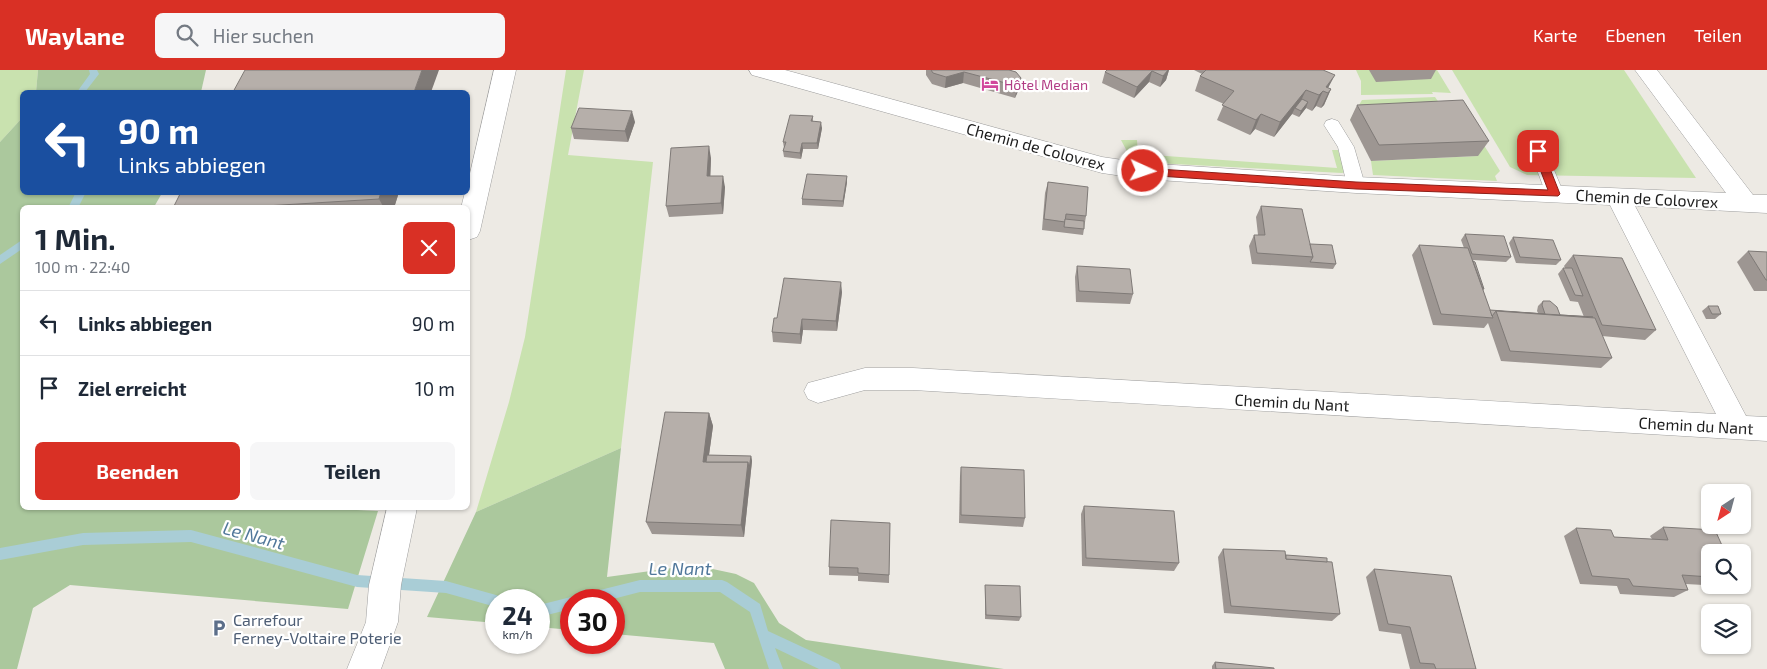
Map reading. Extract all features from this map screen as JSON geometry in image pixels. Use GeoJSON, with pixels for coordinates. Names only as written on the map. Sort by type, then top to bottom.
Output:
{"type":"FeatureCollection","features":[{"type":"Feature","properties":{"kind":"street"},"geometry":{"type":"LineString","coordinates":[[470,222],[505,70]]}},
{"type":"Feature","properties":{"kind":"street","name":"Chemin de Colovrex"},"geometry":{"type":"LineString","coordinates":[[760,70],[1102,165],[1143,171],[1356,185],[1757,204]]}},
{"type":"Feature","properties":{"kind":"street"},"geometry":{"type":"LineString","coordinates":[[1646,70],[1757,204]]}},
{"type":"Feature","properties":{"kind":"street"},"geometry":{"type":"LineString","coordinates":[[1617,196],[1738,428]]}},
{"type":"Feature","properties":{"kind":"street","name":"Chemin du Nant"},"geometry":{"type":"LineString","coordinates":[[818,391],[864,379],[913,379],[1767,429]]}},
{"type":"Feature","properties":{"kind":"street"},"geometry":{"type":"LineString","coordinates":[[364,669],[382,622],[385,585],[399,523]]}},
{"type":"Feature","properties":{"kind":"lane"},"geometry":{"type":"LineString","coordinates":[[1332,125],[1346,147],[1356,185]]}},
{"type":"Feature","properties":{"kind":"lane"},"geometry":{"type":"LineString","coordinates":[[1538,151],[1555,194]]}},
{"type":"Feature","properties":{"kind":"green space"},"geometry":{"type":"Polygon","coordinates":[[[0,70],[38,70],[36,90],[20,90],[20,120],[0,142],[0,70]]]}},
{"type":"Feature","properties":{"kind":"green space"},"geometry":{"type":"Polygon","coordinates":[[[38,70],[206,70],[201,90],[36,90],[38,70]]]}},
{"type":"Feature","properties":{"kind":"green space"},"geometry":{"type":"Polygon","coordinates":[[[566,70],[584,70],[568,155],[653,162],[621,448],[476,512],[509,402],[525,337],[566,70]]]}},
{"type":"Feature","properties":{"kind":"green space"},"geometry":{"type":"Polygon","coordinates":[[[1356,70],[1437,70],[1451,93],[1361,95],[1361,81],[1356,70]]]}},
{"type":"Feature","properties":{"kind":"green space"},"geometry":{"type":"Polygon","coordinates":[[[1452,70],[1624,70],[1696,178],[1527,175],[1510,167],[1452,70]]]}},
{"type":"Feature","properties":{"kind":"green space"},"geometry":{"type":"Polygon","coordinates":[[[1435,97],[1442,107],[1350,120],[1362,100],[1435,97]]]}},
{"type":"Feature","properties":{"kind":"green space"},"geometry":{"type":"Polygon","coordinates":[[[20,120],[20,195],[161,195],[155,205],[20,205],[20,510],[378,511],[348,609],[70,585],[33,608],[17,669],[0,669],[0,142],[20,120]]]}},
{"type":"Feature","properties":{"kind":"green space"},"geometry":{"type":"Polygon","coordinates":[[[1477,134],[1500,171],[1495,176],[1497,181],[1373,175],[1371,161],[1478,156],[1477,134]]]}},
{"type":"Feature","properties":{"kind":"green space"},"geometry":{"type":"Polygon","coordinates":[[[1121,140],[1137,140],[1138,154],[1337,168],[1332,150],[1338,150],[1345,172],[1137,162],[1131,159],[1121,140]]]}},
{"type":"Feature","properties":{"kind":"green space"},"geometry":{"type":"Polygon","coordinates":[[[621,448],[607,577],[694,565],[736,574],[754,583],[779,623],[806,640],[1004,669],[725,669],[714,643],[625,635],[625,589],[560,589],[560,629],[550,628],[550,589],[485,589],[485,622],[427,617],[476,512],[621,448]]]}},
{"type":"Feature","properties":{"kind":"building"},"geometry":{"type":"Polygon","coordinates":[[[245,70],[422,70],[415,90],[234,90],[245,70]]]}},
{"type":"Feature","properties":{"kind":"building"},"geometry":{"type":"Polygon","coordinates":[[[931,70],[1009,70],[1016,72],[1021,78],[1017,86],[964,72],[946,77],[933,73],[931,70]]]}},
{"type":"Feature","properties":{"kind":"building"},"geometry":{"type":"Polygon","coordinates":[[[1107,70],[1168,70],[1163,76],[1152,71],[1137,87],[1105,72],[1107,70]]]}},
{"type":"Feature","properties":{"kind":"building"},"geometry":{"type":"Polygon","coordinates":[[[1206,70],[1323,70],[1335,75],[1326,87],[1331,89],[1328,93],[1323,91],[1319,95],[1306,90],[1280,122],[1261,114],[1256,120],[1222,105],[1234,91],[1200,76],[1206,70]]]}},
{"type":"Feature","properties":{"kind":"building"},"geometry":{"type":"Polygon","coordinates":[[[1302,99],[1308,102],[1301,111],[1295,108],[1302,99]]]}},
{"type":"Feature","properties":{"kind":"building"},"geometry":{"type":"Polygon","coordinates":[[[1463,100],[1489,141],[1379,145],[1357,105],[1463,100]]]}},
{"type":"Feature","properties":{"kind":"building"},"geometry":{"type":"Polygon","coordinates":[[[579,108],[632,111],[625,131],[571,128],[579,108]]]}},
{"type":"Feature","properties":{"kind":"building"},"geometry":{"type":"Polygon","coordinates":[[[790,115],[813,116],[811,121],[821,122],[817,143],[802,143],[800,153],[783,151],[786,142],[783,142],[790,115]]]}},
{"type":"Feature","properties":{"kind":"building"},"geometry":{"type":"Polygon","coordinates":[[[709,146],[707,176],[723,176],[721,203],[666,206],[671,148],[709,146]]]}},
{"type":"Feature","properties":{"kind":"building"},"geometry":{"type":"Polygon","coordinates":[[[807,174],[847,176],[843,201],[802,199],[807,174]]]}},
{"type":"Feature","properties":{"kind":"building"},"geometry":{"type":"Polygon","coordinates":[[[1048,182],[1088,187],[1086,216],[1066,214],[1065,222],[1044,219],[1048,182]]]}},
{"type":"Feature","properties":{"kind":"building"},"geometry":{"type":"Polygon","coordinates":[[[180,195],[380,195],[379,199],[282,205],[174,205],[180,195]]]}},
{"type":"Feature","properties":{"kind":"building"},"geometry":{"type":"Polygon","coordinates":[[[1261,206],[1302,209],[1313,257],[1257,253],[1254,235],[1265,235],[1261,206]]]}},
{"type":"Feature","properties":{"kind":"building"},"geometry":{"type":"Polygon","coordinates":[[[1065,219],[1084,221],[1084,229],[1064,227],[1065,219]]]}},
{"type":"Feature","properties":{"kind":"building"},"geometry":{"type":"Polygon","coordinates":[[[1465,234],[1504,236],[1511,257],[1472,254],[1465,234]]]}},
{"type":"Feature","properties":{"kind":"building"},"geometry":{"type":"Polygon","coordinates":[[[1513,237],[1553,240],[1561,260],[1520,257],[1513,237]]]}},
{"type":"Feature","properties":{"kind":"building"},"geometry":{"type":"Polygon","coordinates":[[[1310,244],[1332,245],[1336,264],[1310,262],[1313,257],[1310,244]]]}},
{"type":"Feature","properties":{"kind":"building"},"geometry":{"type":"Polygon","coordinates":[[[1419,245],[1468,248],[1493,318],[1441,314],[1419,245]]]}},
{"type":"Feature","properties":{"kind":"building"},"geometry":{"type":"Polygon","coordinates":[[[1748,251],[1767,252],[1767,280],[1766,280],[1748,251]]]}},
{"type":"Feature","properties":{"kind":"building"},"geometry":{"type":"Polygon","coordinates":[[[1573,255],[1622,258],[1656,330],[1602,325],[1573,255]]]}},
{"type":"Feature","properties":{"kind":"building"},"geometry":{"type":"Polygon","coordinates":[[[1473,261],[1475,262],[1484,289],[1483,289],[1473,261]]]}},
{"type":"Feature","properties":{"kind":"building"},"geometry":{"type":"Polygon","coordinates":[[[1077,266],[1130,269],[1133,294],[1079,291],[1077,266]]]}},
{"type":"Feature","properties":{"kind":"building"},"geometry":{"type":"Polygon","coordinates":[[[1563,268],[1572,268],[1583,296],[1575,295],[1563,268]]]}},
{"type":"Feature","properties":{"kind":"building"},"geometry":{"type":"Polygon","coordinates":[[[784,278],[841,282],[836,321],[802,319],[800,334],[772,332],[774,318],[777,318],[784,278]]]}},
{"type":"Feature","properties":{"kind":"building"},"geometry":{"type":"Polygon","coordinates":[[[1543,301],[1550,301],[1557,307],[1560,315],[1496,311],[1492,316],[1490,310],[1545,314],[1542,305],[1543,301]]]}},
{"type":"Feature","properties":{"kind":"building"},"geometry":{"type":"Polygon","coordinates":[[[1708,306],[1718,306],[1721,314],[1712,314],[1708,306]]]}},
{"type":"Feature","properties":{"kind":"building"},"geometry":{"type":"Polygon","coordinates":[[[1496,311],[1595,318],[1612,358],[1510,351],[1496,311]]]}},
{"type":"Feature","properties":{"kind":"building"},"geometry":{"type":"Polygon","coordinates":[[[665,412],[709,413],[703,462],[748,462],[741,525],[646,522],[665,412]]]}},
{"type":"Feature","properties":{"kind":"building"},"geometry":{"type":"Polygon","coordinates":[[[707,455],[751,456],[749,469],[748,462],[706,462],[707,455]]]}},
{"type":"Feature","properties":{"kind":"building"},"geometry":{"type":"Polygon","coordinates":[[[961,467],[1024,470],[1025,518],[961,515],[961,467]]]}},
{"type":"Feature","properties":{"kind":"building"},"geometry":{"type":"Polygon","coordinates":[[[1084,506],[1174,511],[1179,563],[1086,558],[1084,506]]]}},
{"type":"Feature","properties":{"kind":"building"},"geometry":{"type":"Polygon","coordinates":[[[831,520],[890,523],[889,575],[858,573],[858,568],[829,567],[831,520]]]}},
{"type":"Feature","properties":{"kind":"building"},"geometry":{"type":"Polygon","coordinates":[[[1663,527],[1701,529],[1701,534],[1717,534],[1721,544],[1701,544],[1701,576],[1682,575],[1688,590],[1633,586],[1629,579],[1592,576],[1576,528],[1611,530],[1614,537],[1668,540],[1663,527]]]}},
{"type":"Feature","properties":{"kind":"building"},"geometry":{"type":"Polygon","coordinates":[[[1223,549],[1285,551],[1286,559],[1332,562],[1340,614],[1231,606],[1223,549]]]}},
{"type":"Feature","properties":{"kind":"building"},"geometry":{"type":"Polygon","coordinates":[[[1286,555],[1327,558],[1327,562],[1286,559],[1286,555]]]}},
{"type":"Feature","properties":{"kind":"building"},"geometry":{"type":"Polygon","coordinates":[[[1374,569],[1451,576],[1476,669],[1436,669],[1434,664],[1420,663],[1410,627],[1388,624],[1374,569]]]}},
{"type":"Feature","properties":{"kind":"building"},"geometry":{"type":"Polygon","coordinates":[[[985,585],[1020,586],[1021,617],[986,615],[985,585]]]}},
{"type":"Feature","properties":{"kind":"building"},"geometry":{"type":"Polygon","coordinates":[[[1215,662],[1274,668],[1274,669],[1216,669],[1215,662]]]}},
{"type":"Feature","properties":{"kind":"waterway"},"geometry":{"type":"LineString","coordinates":[[83,90],[95,74],[93,70]]}},
{"type":"Feature","properties":{"kind":"waterway"},"geometry":{"type":"LineString","coordinates":[[74,205],[80,195]]}},
{"type":"Feature","properties":{"kind":"waterway"},"geometry":{"type":"LineString","coordinates":[[0,260],[20,245]]}},
{"type":"Feature","properties":{"kind":"waterway","name":"Le Nant"},"geometry":{"type":"LineString","coordinates":[[0,554],[83,539],[191,536],[357,581],[446,587],[485,598]]}},
{"type":"Feature","properties":{"kind":"waterway","name":"Le Nant"},"geometry":{"type":"LineString","coordinates":[[625,590],[640,586],[722,586],[755,608],[763,635]]}},
{"type":"Feature","properties":{"kind":"waterway","name":"Le Nant"},"geometry":{"type":"LineString","coordinates":[[550,608],[560,606]]}},
{"type":"Feature","properties":{"kind":"waterway","name":"Le Nant"},"geometry":{"type":"LineString","coordinates":[[763,635],[834,669]]}},
{"type":"Feature","properties":{"kind":"waterway"},"geometry":{"type":"LineString","coordinates":[[763,635],[776,669]]}},
{"type":"Feature","properties":{"kind":"place","name":"Hôtel Median"},"geometry":{"type":"Point","coordinates":[990,84]}},
{"type":"Feature","properties":{"kind":"place","name":"Carrefour Ferney-Voltaire Poterie"},"geometry":{"type":"Point","coordinates":[219,628]}},
{"type":"Feature","properties":{"kind":"route"},"geometry":{"type":"LineString","coordinates":[[1143,171],[1356,185],[1555,194],[1538,151]]}}]}
